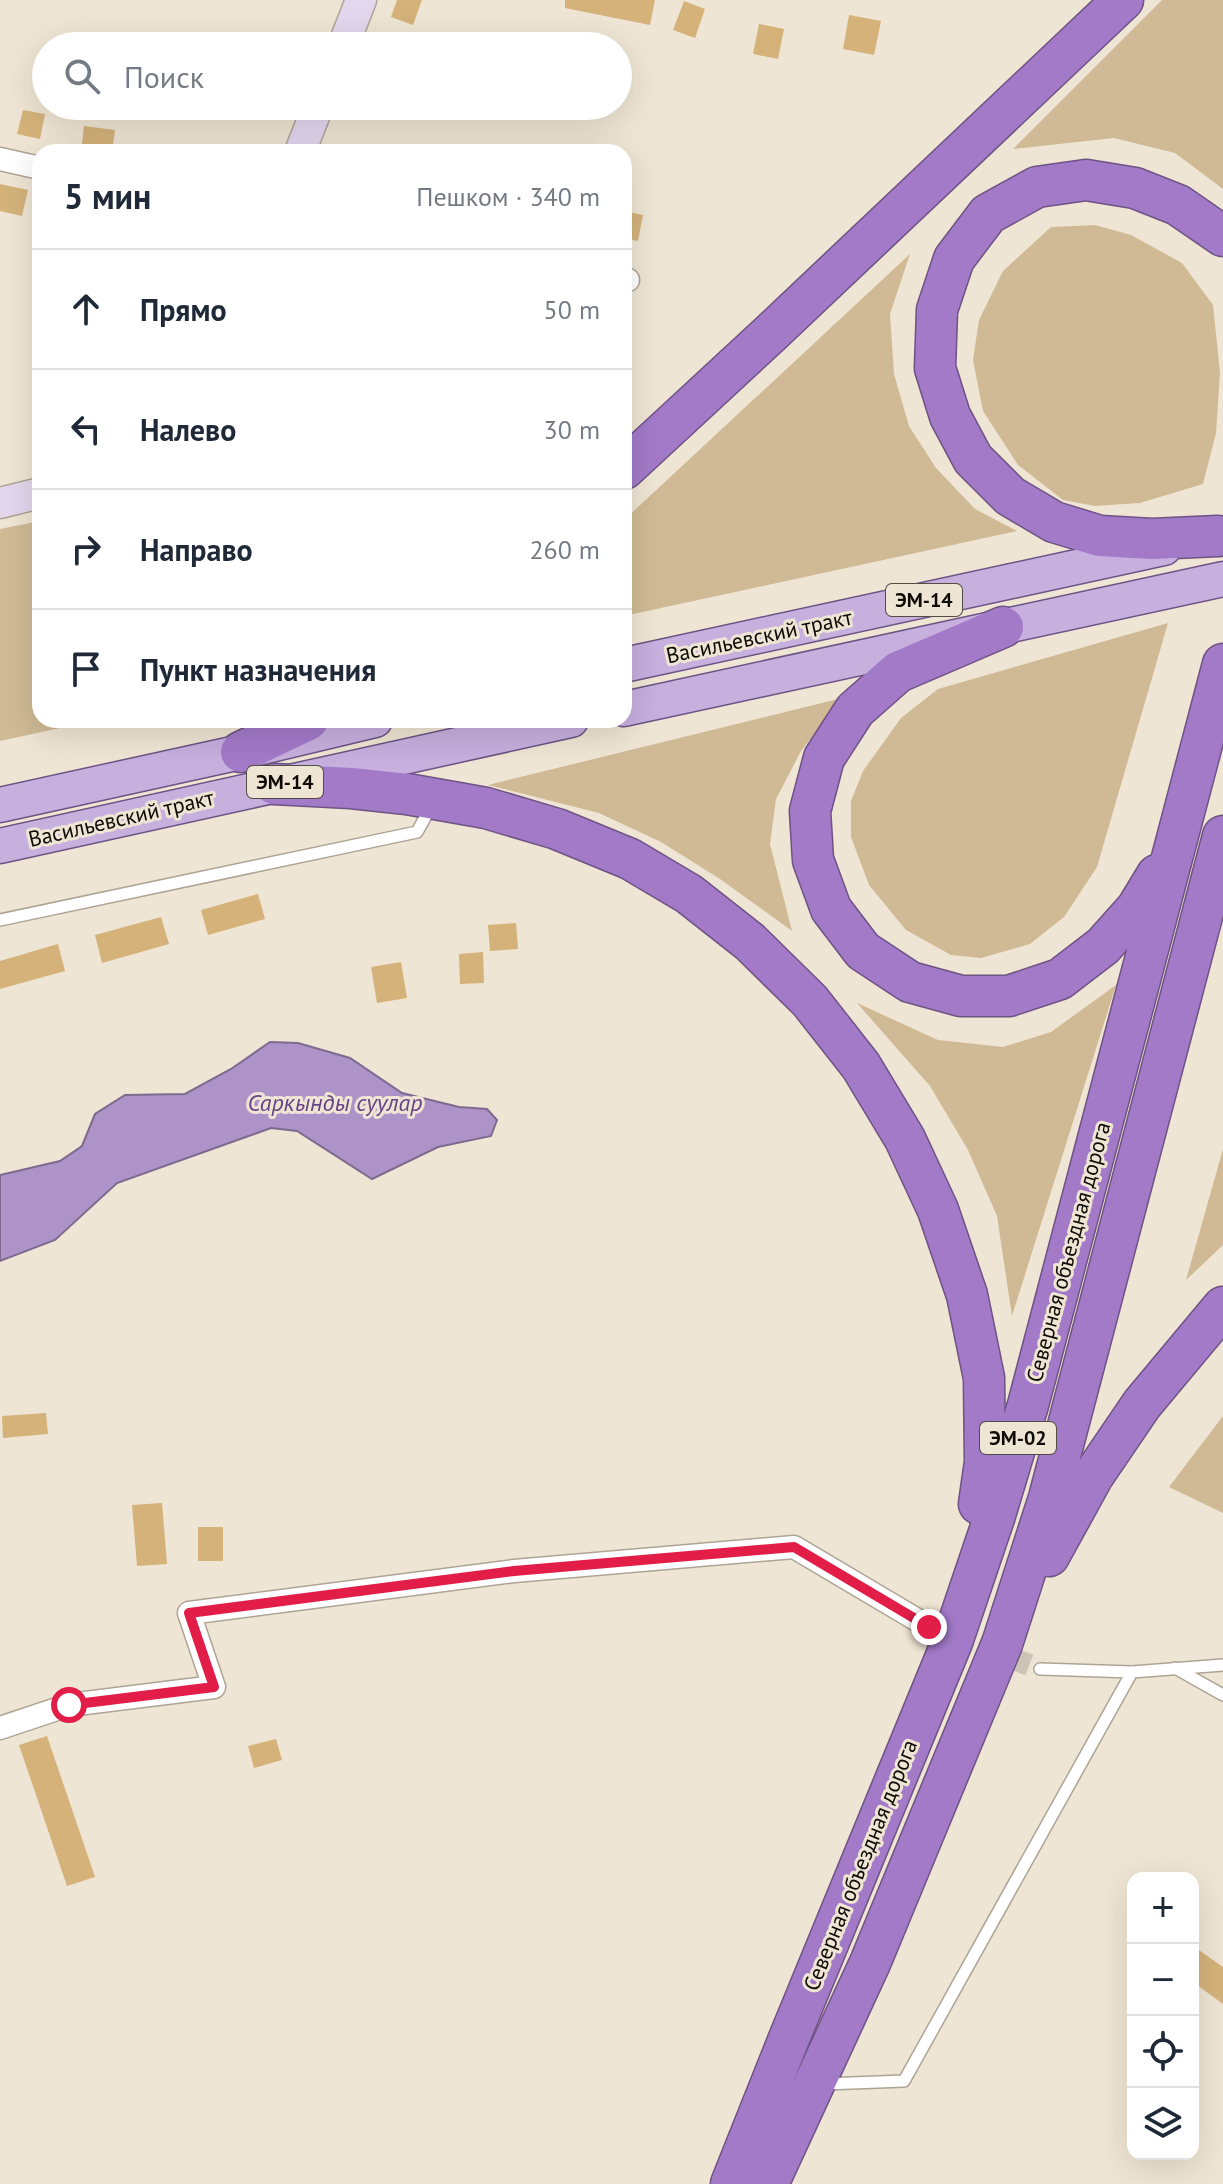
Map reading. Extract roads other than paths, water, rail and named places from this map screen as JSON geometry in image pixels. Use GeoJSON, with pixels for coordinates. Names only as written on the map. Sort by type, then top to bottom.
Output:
{"type":"FeatureCollection","features":[{"type":"Feature","properties":{"kind":"highway"},"geometry":{"type":"LineString","coordinates":[[632,462],[1123,0]]}},
{"type":"Feature","properties":{"kind":"highway"},"geometry":{"type":"LineString","coordinates":[[1220,535],[1152,539],[1100,536],[1054,522],[1010,496],[973,459],[950,416],[935,368],[937,310],[954,259],[988,214],[1037,187],[1086,180],[1135,188],[1178,205],[1223,236]]}},
{"type":"Feature","properties":{"kind":"highway"},"geometry":{"type":"LineString","coordinates":[[1003,627],[898,672],[855,710],[824,758],[810,811],[813,860],[831,909],[863,951],[910,982],[961,996],[1009,996],[1060,979],[1103,946],[1137,908],[1162,865],[1185,809]]}},
{"type":"Feature","properties":{"kind":"highway","name":"Северная объездная дорога"},"geometry":{"type":"LineString","coordinates":[[731,2184],[788,2041],[940,1634],[995,1515],[1028,1405],[1223,664]]}},
{"type":"Feature","properties":{"kind":"highway"},"geometry":{"type":"LineString","coordinates":[[241,752],[291,728]]}},
{"type":"Feature","properties":{"kind":"highway"},"geometry":{"type":"LineString","coordinates":[[274,784],[351,788],[435,799],[486,808],[557,829],[630,859],[689,894],[750,942],[810,1001],[868,1078],[905,1139],[938,1210],[967,1295],[984,1378],[985,1462],[973,1543],[940,1634]]}},
{"type":"Feature","properties":{"kind":"highway","name":"Северная объездная дорога"},"geometry":{"type":"LineString","coordinates":[[768,2184],[870,1963],[1002,1644],[1053,1484],[1223,836]]}},
{"type":"Feature","properties":{"kind":"highway"},"geometry":{"type":"LineString","coordinates":[[1002,1644],[1093,1476],[1142,1404],[1223,1307]]}},
{"type":"Feature","properties":{"kind":"main road","name":"Васильевский тракт"},"geometry":{"type":"LineString","coordinates":[[632,663],[1220,535]]}},
{"type":"Feature","properties":{"kind":"main road","name":"Васильевский тракт"},"geometry":{"type":"LineString","coordinates":[[632,707],[1223,579]]}},
{"type":"Feature","properties":{"kind":"main road","name":"Васильевский тракт"},"geometry":{"type":"LineString","coordinates":[[0,805],[341,728]]}},
{"type":"Feature","properties":{"kind":"main road"},"geometry":{"type":"LineString","coordinates":[[376,728],[384,760]]}},
{"type":"Feature","properties":{"kind":"main road","name":"Васильевский тракт"},"geometry":{"type":"LineString","coordinates":[[0,846],[534,728]]}},
{"type":"Feature","properties":{"kind":"street"},"geometry":{"type":"LineString","coordinates":[[348,32],[361,0]]}},
{"type":"Feature","properties":{"kind":"street"},"geometry":{"type":"LineString","coordinates":[[303,144],[313,120]]}},
{"type":"Feature","properties":{"kind":"street"},"geometry":{"type":"LineString","coordinates":[[0,159],[32,166]]}},
{"type":"Feature","properties":{"kind":"street"},"geometry":{"type":"LineString","coordinates":[[0,503],[32,495]]}},
{"type":"Feature","properties":{"kind":"street"},"geometry":{"type":"LineString","coordinates":[[0,1728],[69,1705],[214,1687],[189,1613],[514,1571],[794,1547],[940,1634]]}},
{"type":"Feature","properties":{"kind":"lane"},"geometry":{"type":"LineString","coordinates":[[0,920],[417,832],[435,799]]}},
{"type":"Feature","properties":{"kind":"lane"},"geometry":{"type":"LineString","coordinates":[[1040,1669],[1132,1672],[1223,1665]]}},
{"type":"Feature","properties":{"kind":"lane"},"geometry":{"type":"LineString","coordinates":[[1175,1668],[1223,1695]]}},
{"type":"Feature","properties":{"kind":"lane"},"geometry":{"type":"LineString","coordinates":[[814,2084],[904,2081],[1132,1672]]}},
{"type":"Feature","properties":{"kind":"water","name":"Саркынды суулар"},"geometry":{"type":"Polygon","coordinates":[[[270,1042],[298,1043],[350,1058],[402,1093],[459,1107],[487,1109],[497,1120],[491,1136],[438,1147],[372,1179],[297,1131],[271,1128],[117,1183],[55,1240],[0,1261],[0,1175],[60,1161],[82,1146],[95,1114],[125,1095],[185,1094],[231,1069],[270,1042]]]}},
{"type":"Feature","properties":{"kind":"tunnel"},"geometry":{"type":"LineString","coordinates":[[947,1634],[1040,1669]]}}]}
